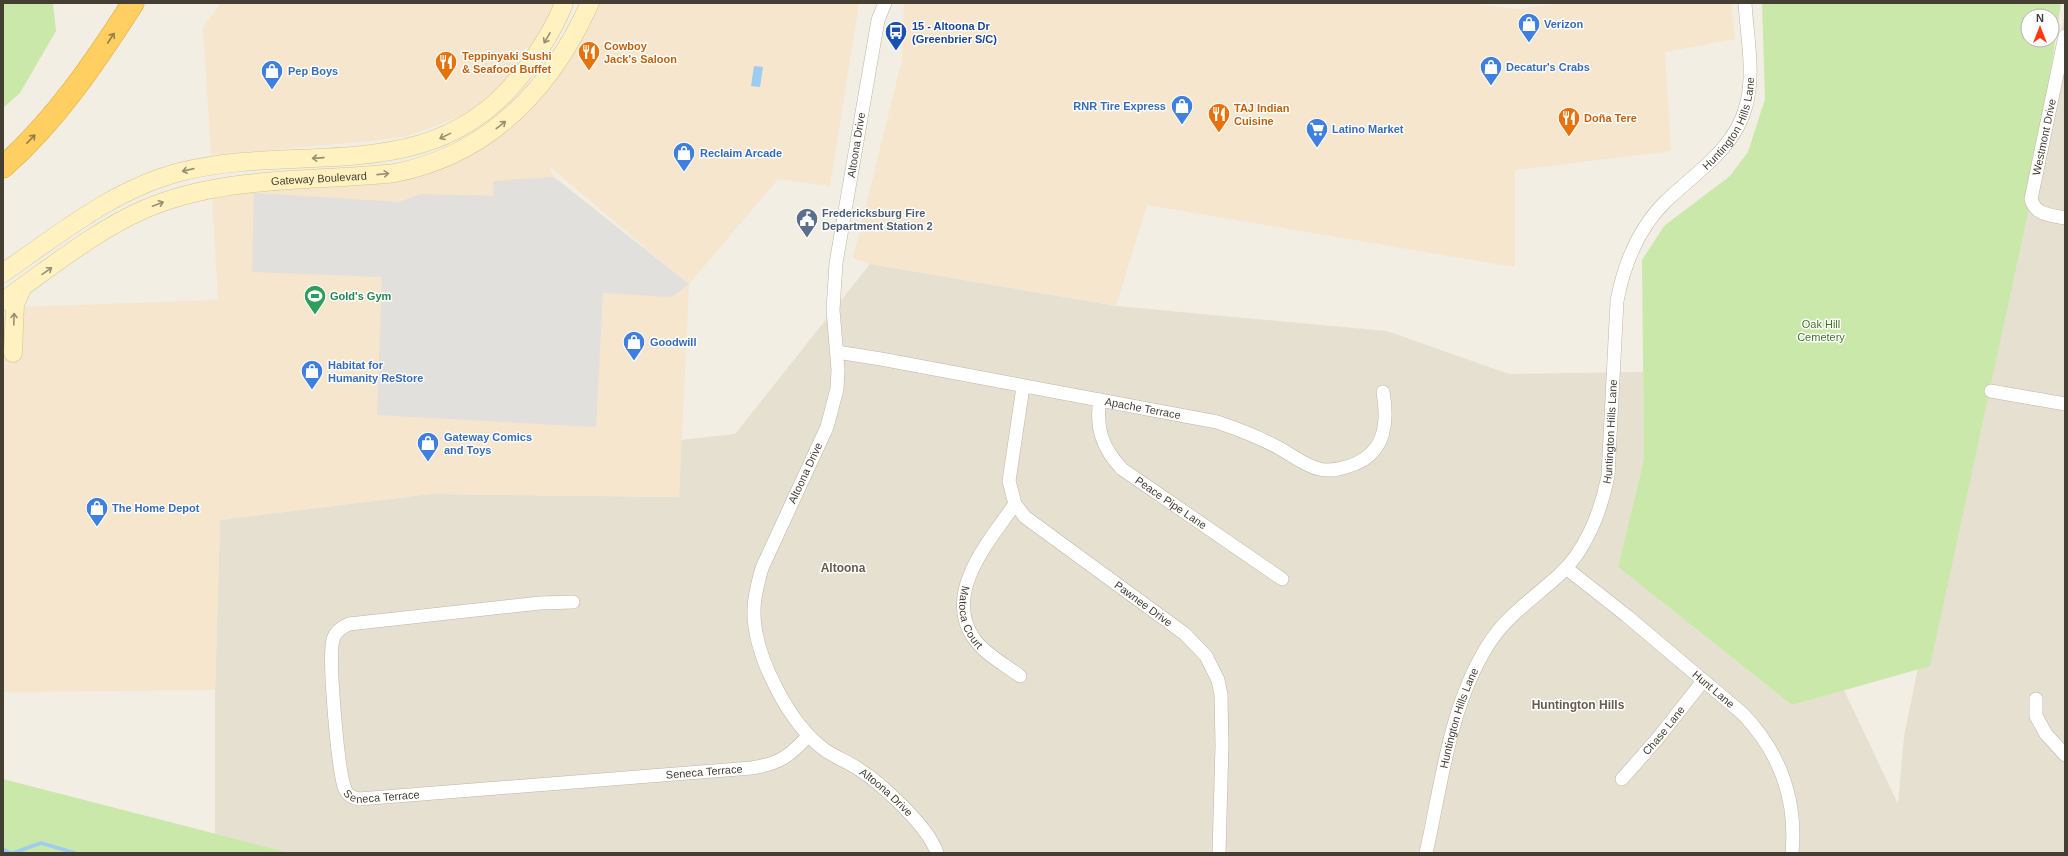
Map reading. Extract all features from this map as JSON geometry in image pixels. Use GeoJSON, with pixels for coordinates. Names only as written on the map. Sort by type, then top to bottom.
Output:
{"type":"FeatureCollection","features":[{"type":"Feature","properties":{"kind":"highway"},"geometry":{"type":"LineString","coordinates":[[3,167],[48,122],[73,92],[134,3]]}},
{"type":"Feature","properties":{"kind":"street","name":"Gateway Boulevard"},"geometry":{"type":"LineString","coordinates":[[3,272],[109,202],[165,176],[215,165],[394,152],[439,139],[480,116],[509,90],[542,47],[564,3]]}},
{"type":"Feature","properties":{"kind":"street","name":"Gateway Boulevard"},"geometry":{"type":"LineString","coordinates":[[3,301],[120,222],[145,209],[181,196],[244,184],[395,173],[415,169],[452,155],[491,132],[531,98],[552,70],[590,3]]}},
{"type":"Feature","properties":{"kind":"street","name":"Altoona Drive"},"geometry":{"type":"LineString","coordinates":[[873,3],[878,20]]}},
{"type":"Feature","properties":{"kind":"street","name":"Altoona Drive"},"geometry":{"type":"LineString","coordinates":[[885,3],[878,20],[836,263],[833,310],[837,352],[837,389],[834,408],[827,427],[762,568],[756,588],[754,610],[758,640],[770,674],[782,698],[808,736],[826,750],[857,768],[876,782],[927,834],[937,853]]}},
{"type":"Feature","properties":{"kind":"street","name":"Huntington Hills Lane"},"geometry":{"type":"LineString","coordinates":[[1426,853],[1454,728],[1466,688],[1476,665],[1504,623],[1566,568],[1577,554],[1597,516],[1604,496],[1608,476],[1616,301],[1620,280],[1637,239],[1649,221],[1665,203],[1727,144],[1740,123],[1750,89],[1749,38],[1745,3]]}},
{"type":"Feature","properties":{"kind":"street","name":"Westmont Drive"},"geometry":{"type":"LineString","coordinates":[[2065,36],[2060,85],[2031,199],[2033,206],[2038,211],[2065,218]]}},
{"type":"Feature","properties":{"kind":"street"},"geometry":{"type":"LineString","coordinates":[[14,352],[15,304],[23,287]]}},
{"type":"Feature","properties":{"kind":"street","name":"Apache Terrace"},"geometry":{"type":"LineString","coordinates":[[837,352],[1100,400],[1228,426],[1278,448],[1309,466],[1328,471],[1340,469],[1363,461],[1377,447],[1385,423],[1386,407],[1383,392]]}},
{"type":"Feature","properties":{"kind":"street","name":"Pawnee Drive"},"geometry":{"type":"LineString","coordinates":[[1023,387],[1009,471],[1011,493],[1015,504],[1031,522],[1185,634],[1198,646],[1212,666],[1221,695],[1222,745],[1219,853]]}},
{"type":"Feature","properties":{"kind":"street"},"geometry":{"type":"LineString","coordinates":[[1991,391],[2065,404]]}},
{"type":"Feature","properties":{"kind":"street","name":"Peace Pipe Lane"},"geometry":{"type":"LineString","coordinates":[[1100,400],[1098,423],[1101,437],[1113,459],[1122,469],[1282,579]]}},
{"type":"Feature","properties":{"kind":"street","name":"Matoca Court"},"geometry":{"type":"LineString","coordinates":[[1015,504],[974,566],[968,580],[964,607],[969,629],[975,640],[984,649],[1020,676]]}},
{"type":"Feature","properties":{"kind":"street","name":"Hunt Lane"},"geometry":{"type":"LineString","coordinates":[[1566,568],[1628,616],[1743,714],[1755,727],[1768,744],[1778,762],[1786,782],[1793,823],[1792,853]]}},
{"type":"Feature","properties":{"kind":"street","name":"Seneca Terrace"},"geometry":{"type":"LineString","coordinates":[[573,602],[540,603],[350,624],[342,627],[332,640],[332,668],[338,754],[345,789],[349,795],[359,800],[752,768],[779,761],[792,754],[808,736]]}},
{"type":"Feature","properties":{"kind":"street","name":"Chase Lane"},"geometry":{"type":"LineString","coordinates":[[1622,779],[1658,738],[1703,681]]}},
{"type":"Feature","properties":{"kind":"street"},"geometry":{"type":"LineString","coordinates":[[2036,699],[2036,716],[2046,734],[2065,755]]}},
{"type":"Feature","properties":{"kind":"shaded area"},"geometry":{"type":"Polygon","coordinates":[[[221,3],[556,3],[532,48],[525,48],[511,76],[477,110],[408,136],[381,140],[211,155],[203,28],[221,3]]]}},
{"type":"Feature","properties":{"kind":"shaded area"},"geometry":{"type":"Polygon","coordinates":[[[598,3],[859,3],[830,186],[778,179],[689,284],[679,497],[431,494],[220,520],[215,690],[3,692],[3,319],[20,307],[218,300],[212,196],[226,193],[254,193],[253,189],[476,150],[598,3]],[[548,165],[554,177],[674,272],[548,165]]]}},
{"type":"Feature","properties":{"kind":"shaded area"},"geometry":{"type":"Polygon","coordinates":[[[904,3],[1466,3],[1518,9],[1561,3],[1731,3],[1735,39],[1665,52],[1671,151],[1515,170],[1515,267],[1147,205],[1116,306],[870,264],[853,258],[902,60],[904,3]]]}},
{"type":"Feature","properties":{"kind":"shaded area"},"geometry":{"type":"Polygon","coordinates":[[[2065,14],[2065,853],[290,853],[215,834],[215,690],[220,520],[431,494],[679,497],[681,440],[735,434],[870,264],[1116,306],[1387,331],[1509,374],[1643,372],[1644,459],[1618,567],[1792,705],[1844,690],[1898,804],[1904,736],[1934,590],[2057,48],[2060,48],[2060,36],[2065,14]]]}},
{"type":"Feature","properties":{"kind":"shaded area"},"geometry":{"type":"Polygon","coordinates":[[[554,177],[689,284],[672,297],[603,293],[596,427],[377,415],[382,277],[252,272],[254,193],[400,202],[420,194],[494,196],[493,181],[554,177]]]}},
{"type":"Feature","properties":{"kind":"green space"},"geometry":{"type":"Polygon","coordinates":[[[3,3],[53,3],[56,31],[20,93],[3,108],[3,3]]]}},
{"type":"Feature","properties":{"kind":"green space","name":"Oak Hill Cemetery"},"geometry":{"type":"Polygon","coordinates":[[[1762,3],[2061,3],[2060,10],[2060,8],[2020,8],[2020,48],[2054,48],[2032,194],[1930,666],[1792,705],[1618,567],[1644,459],[1642,260],[1664,226],[1730,176],[1748,152],[1765,99],[1762,3]]]}},
{"type":"Feature","properties":{"kind":"green space"},"geometry":{"type":"Polygon","coordinates":[[[3,779],[290,853],[3,853],[3,779]]]}},
{"type":"Feature","properties":{"kind":"water"},"geometry":{"type":"Polygon","coordinates":[[[754,66],[763,67],[760,87],[751,86],[754,66]]]}},
{"type":"Feature","properties":{"kind":"waterway"},"geometry":{"type":"LineString","coordinates":[[13,853],[41,843],[75,853]]}},
{"type":"Feature","properties":{"kind":"waterway"},"geometry":{"type":"LineString","coordinates":[[3,849],[11,853]]}},
{"type":"Feature","properties":{"kind":"place","name":"Verizon"},"geometry":{"type":"Point","coordinates":[1529,44]}},
{"type":"Feature","properties":{"kind":"place","name":"15 - Altoona Dr (Greenbrier S/C)"},"geometry":{"type":"Point","coordinates":[896,52]}},
{"type":"Feature","properties":{"kind":"place","name":"Cowboy Jack's Saloon"},"geometry":{"type":"Point","coordinates":[589,72]}},
{"type":"Feature","properties":{"kind":"place","name":"Teppinyaki Sushi & Seafood Buffet"},"geometry":{"type":"Point","coordinates":[446,82]}},
{"type":"Feature","properties":{"kind":"place","name":"Decatur's Crabs"},"geometry":{"type":"Point","coordinates":[1491,86]}},
{"type":"Feature","properties":{"kind":"place","name":"Pep Boys"},"geometry":{"type":"Point","coordinates":[272,90]}},
{"type":"Feature","properties":{"kind":"place","name":"RNR Tire Express"},"geometry":{"type":"Point","coordinates":[1182,126]}},
{"type":"Feature","properties":{"kind":"place","name":"TAJ Indian Cuisine"},"geometry":{"type":"Point","coordinates":[1219,134]}},
{"type":"Feature","properties":{"kind":"place","name":"Doña Tere"},"geometry":{"type":"Point","coordinates":[1569,138]}},
{"type":"Feature","properties":{"kind":"place","name":"Latino Market"},"geometry":{"type":"Point","coordinates":[1317,148]}},
{"type":"Feature","properties":{"kind":"place","name":"Reclaim Arcade"},"geometry":{"type":"Point","coordinates":[684,172]}},
{"type":"Feature","properties":{"kind":"place","name":"Fredericksburg Fire Department Station 2"},"geometry":{"type":"Point","coordinates":[807,238]}},
{"type":"Feature","properties":{"kind":"place","name":"Gold's Gym"},"geometry":{"type":"Point","coordinates":[315,316]}},
{"type":"Feature","properties":{"kind":"place","name":"Goodwill"},"geometry":{"type":"Point","coordinates":[634,362]}},
{"type":"Feature","properties":{"kind":"place","name":"Habitat for Humanity ReStore"},"geometry":{"type":"Point","coordinates":[312,390]}},
{"type":"Feature","properties":{"kind":"place","name":"Gateway Comics and Toys"},"geometry":{"type":"Point","coordinates":[428,462]}},
{"type":"Feature","properties":{"kind":"place","name":"The Home Depot"},"geometry":{"type":"Point","coordinates":[97,528]}},
{"type":"Feature","properties":{"kind":"district","name":"Altoona"},"geometry":{"type":"Point","coordinates":[843,568]}},
{"type":"Feature","properties":{"kind":"district","name":"Huntington Hills"},"geometry":{"type":"Point","coordinates":[1578,705]}}]}
